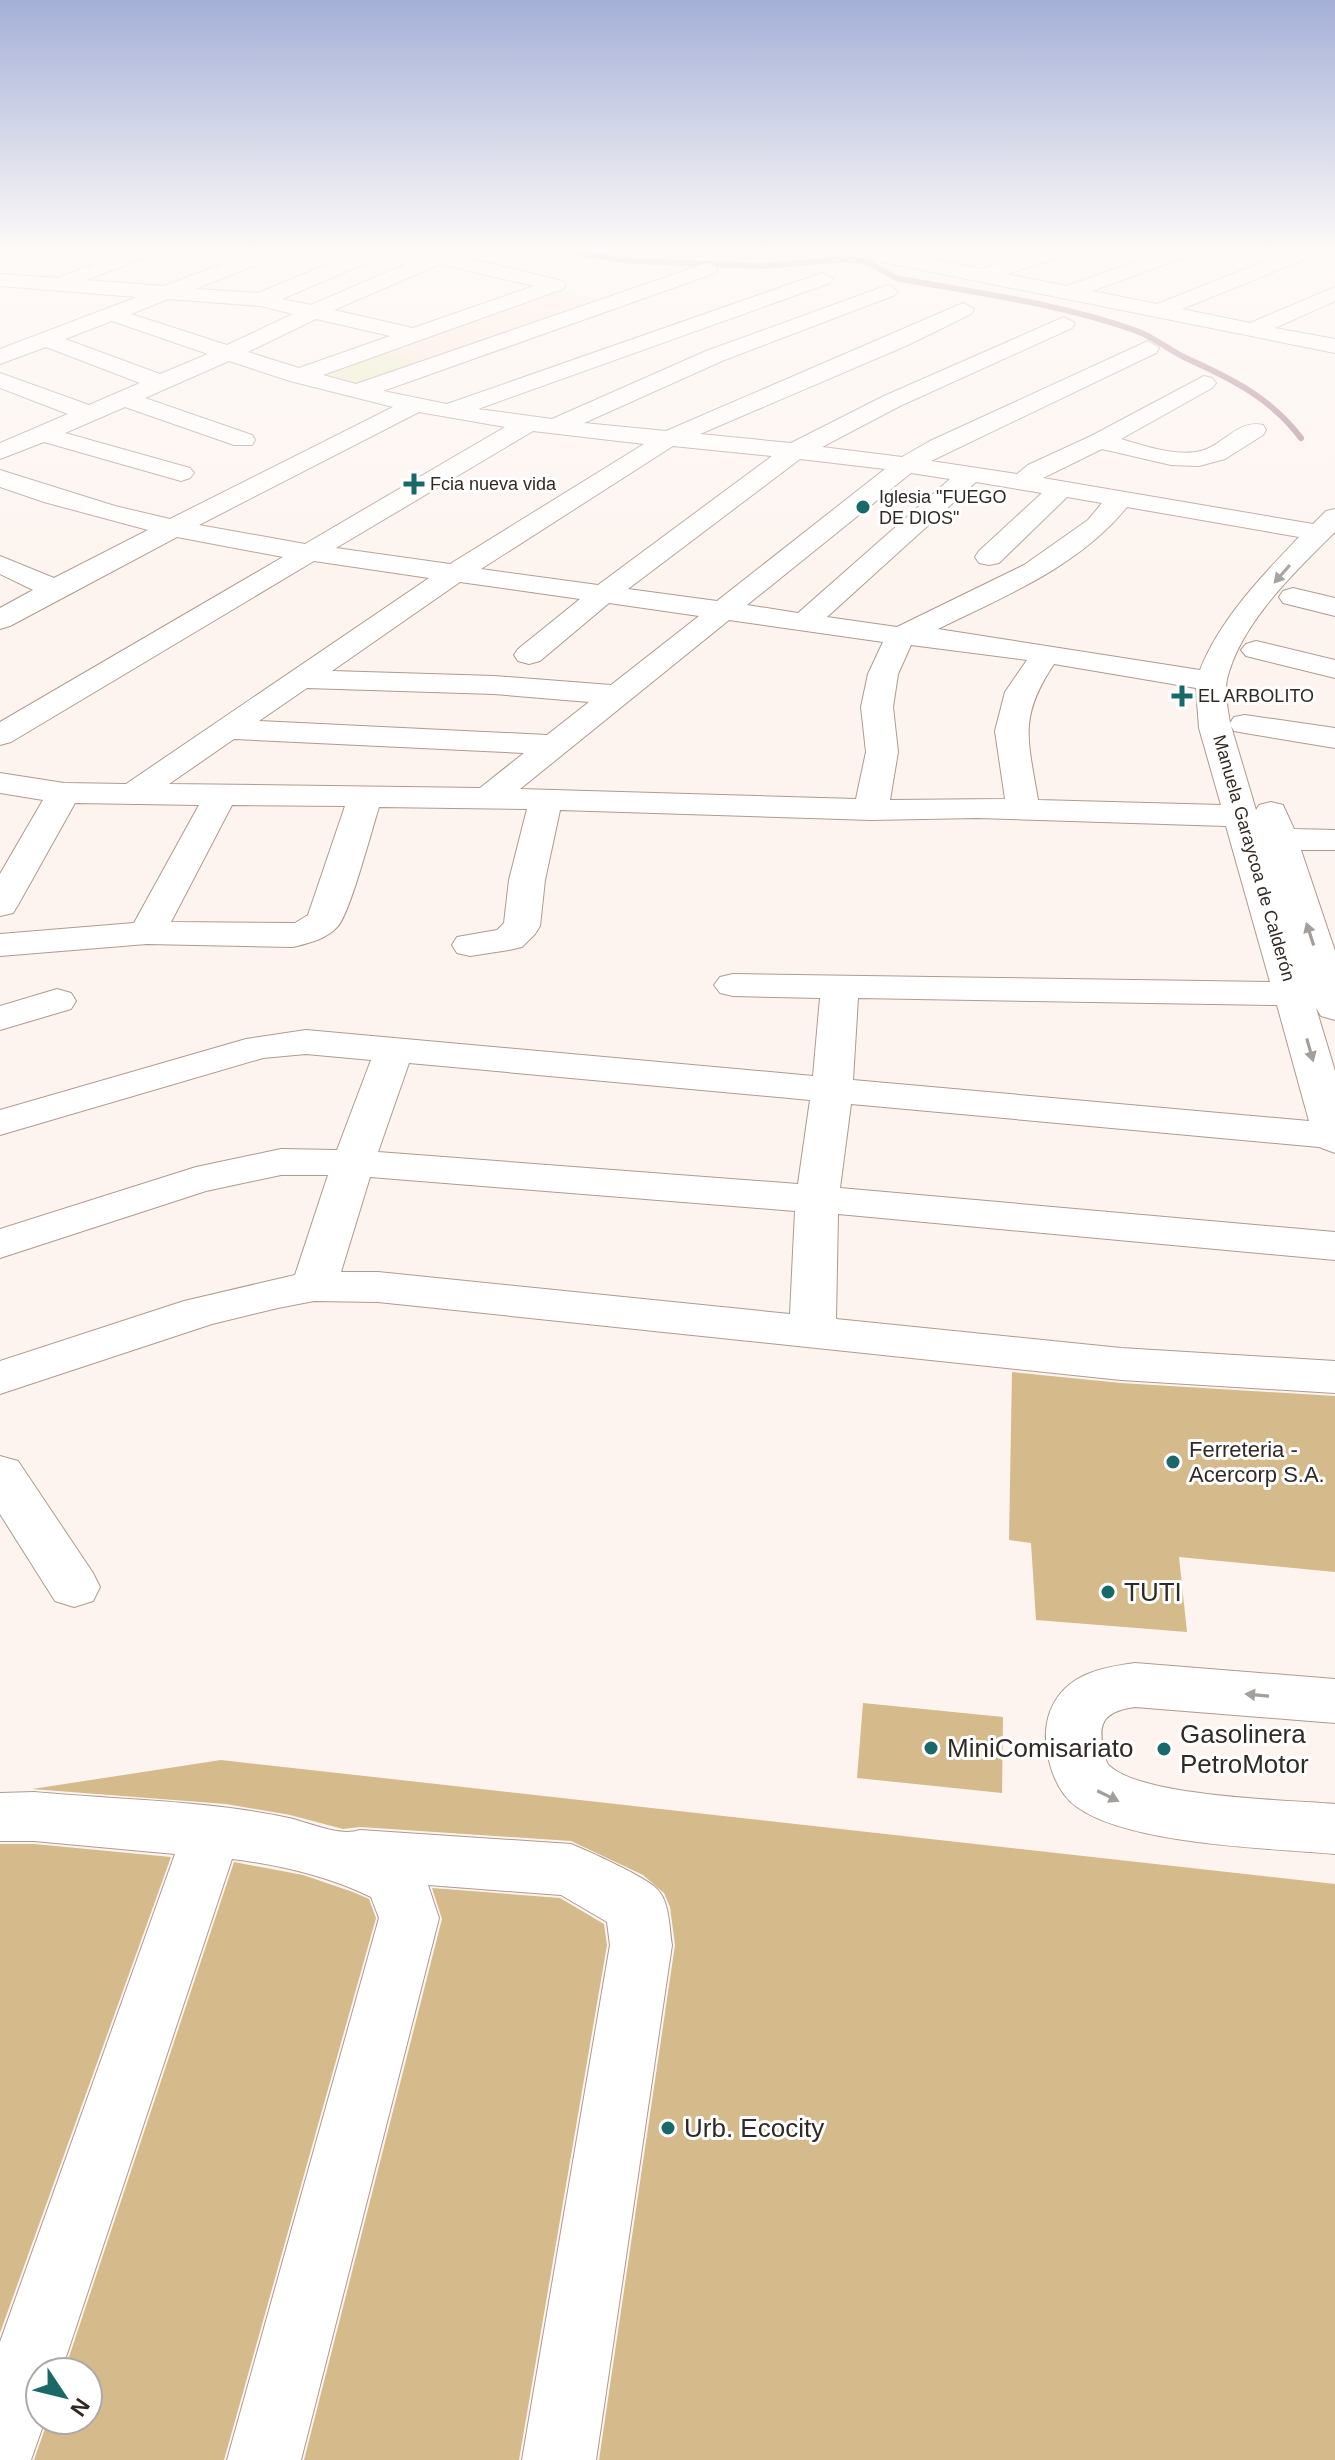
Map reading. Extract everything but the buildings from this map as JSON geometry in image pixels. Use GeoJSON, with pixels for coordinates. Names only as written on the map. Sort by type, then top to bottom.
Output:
{"type":"FeatureCollection","features":[{"type":"Feature","properties":{"kind":"street"},"geometry":{"type":"LineString","coordinates":[[116,366],[162,383]]}},
{"type":"Feature","properties":{"kind":"street"},"geometry":{"type":"LineString","coordinates":[[0,452],[200,366]]}},
{"type":"Feature","properties":{"kind":"street"},"geometry":{"type":"LineString","coordinates":[[270,366],[359,391],[539,427],[795,451],[1024,481],[1125,497],[1331,541]]}},
{"type":"Feature","properties":{"kind":"street"},"geometry":{"type":"LineString","coordinates":[[298,376],[327,366]]}},
{"type":"Feature","properties":{"kind":"street"},"geometry":{"type":"LineString","coordinates":[[359,391],[432,366]]}},
{"type":"Feature","properties":{"kind":"street"},"geometry":{"type":"LineString","coordinates":[[452,411],[577,366]]}},
{"type":"Feature","properties":{"kind":"street"},"geometry":{"type":"LineString","coordinates":[[0,735],[306,553],[539,427],[690,366]]}},
{"type":"Feature","properties":{"kind":"street"},"geometry":{"type":"LineString","coordinates":[[134,793],[455,573],[668,439],[840,366]]}},
{"type":"Feature","properties":{"kind":"street"},"geometry":{"type":"LineString","coordinates":[[529,655],[603,594],[795,451],[968,366]]}},
{"type":"Feature","properties":{"kind":"street"},"geometry":{"type":"LineString","coordinates":[[488,798],[906,465],[939,446],[1109,366]]}},
{"type":"Feature","properties":{"kind":"street"},"geometry":{"type":"LineString","coordinates":[[1046,373],[1075,381]]}},
{"type":"Feature","properties":{"kind":"street"},"geometry":{"type":"LineString","coordinates":[[0,380],[88,413]]}},
{"type":"Feature","properties":{"kind":"street"},"geometry":{"type":"LineString","coordinates":[[1024,481],[1037,470],[1100,441],[1204,383]]}},
{"type":"Feature","properties":{"kind":"street"},"geometry":{"type":"LineString","coordinates":[[123,398],[243,440]]}},
{"type":"Feature","properties":{"kind":"street"},"geometry":{"type":"LineString","coordinates":[[0,620],[54,589],[417,404]]}},
{"type":"Feature","properties":{"kind":"street"},"geometry":{"type":"LineString","coordinates":[[1100,441],[1181,459],[1198,459],[1212,455],[1254,430]]}},
{"type":"Feature","properties":{"kind":"street"},"geometry":{"type":"LineString","coordinates":[[42,434],[181,473]]}},
{"type":"Feature","properties":{"kind":"street"},"geometry":{"type":"LineString","coordinates":[[804,622],[970,474]]}},
{"type":"Feature","properties":{"kind":"street"},"geometry":{"type":"LineString","coordinates":[[0,478],[89,508],[177,529],[306,553],[999,646],[1211,681],[1229,643],[1267,591],[1331,541]]}},
{"type":"Feature","properties":{"kind":"street"},"geometry":{"type":"LineString","coordinates":[[989,557],[1063,487]]}},
{"type":"Feature","properties":{"kind":"street"},"geometry":{"type":"LineString","coordinates":[[887,809],[877,707],[883,674],[915,636],[1034,571],[1097,526],[1125,497]]}},
{"type":"Feature","properties":{"kind":"street","name":"Manuela Garaycoa de Calderón"},"geometry":{"type":"LineString","coordinates":[[1331,541],[1256,650],[1240,686],[1245,724],[1279,839],[1334,1001]]}},
{"type":"Feature","properties":{"kind":"street"},"geometry":{"type":"LineString","coordinates":[[0,564],[54,589]]}},
{"type":"Feature","properties":{"kind":"street"},"geometry":{"type":"LineString","coordinates":[[1293,597],[1335,607]]}},
{"type":"Feature","properties":{"kind":"street"},"geometry":{"type":"LineString","coordinates":[[1256,650],[1335,669]]}},
{"type":"Feature","properties":{"kind":"street"},"geometry":{"type":"LineString","coordinates":[[1023,810],[1011,731],[1020,692],[1046,654]]}},
{"type":"Feature","properties":{"kind":"street"},"geometry":{"type":"LineString","coordinates":[[300,679],[494,685],[618,695]]}},
{"type":"Feature","properties":{"kind":"street","name":"Manuela Garaycoa de Calderón"},"geometry":{"type":"LineString","coordinates":[[1211,681],[1215,728],[1334,1138]]}},
{"type":"Feature","properties":{"kind":"street"},"geometry":{"type":"LineString","coordinates":[[1245,724],[1335,738]]}},
{"type":"Feature","properties":{"kind":"street"},"geometry":{"type":"LineString","coordinates":[[224,729],[555,745]]}},
{"type":"Feature","properties":{"kind":"street"},"geometry":{"type":"LineString","coordinates":[[0,783],[64,793],[488,798],[1241,816]]}},
{"type":"Feature","properties":{"kind":"street"},"geometry":{"type":"LineString","coordinates":[[0,905],[64,793]]}},
{"type":"Feature","properties":{"kind":"street"},"geometry":{"type":"LineString","coordinates":[[147,933],[221,794]]}},
{"type":"Feature","properties":{"kind":"street"},"geometry":{"type":"LineString","coordinates":[[0,945],[147,933],[293,936],[324,920],[365,798]]}},
{"type":"Feature","properties":{"kind":"street"},"geometry":{"type":"LineString","coordinates":[[470,945],[509,939],[522,926],[527,880],[546,800]]}},
{"type":"Feature","properties":{"kind":"street"},"geometry":{"type":"LineString","coordinates":[[1279,839],[1335,840]]}},
{"type":"Feature","properties":{"kind":"street"},"geometry":{"type":"LineString","coordinates":[[733,985],[1294,994]]}},
{"type":"Feature","properties":{"kind":"street"},"geometry":{"type":"LineString","coordinates":[[813,1331],[817,1199],[832,1090],[840,988]]}},
{"type":"Feature","properties":{"kind":"street"},"geometry":{"type":"LineString","coordinates":[[0,1018],[57,1001]]}},
{"type":"Feature","properties":{"kind":"street"},"geometry":{"type":"LineString","coordinates":[[0,1123],[260,1047],[306,1042],[1334,1138]]}},
{"type":"Feature","properties":{"kind":"street"},"geometry":{"type":"LineString","coordinates":[[314,1286],[353,1163],[395,1048]]}},
{"type":"Feature","properties":{"kind":"street"},"geometry":{"type":"LineString","coordinates":[[0,1244],[196,1180],[281,1162],[353,1163],[817,1199],[1335,1246]]}},
{"type":"Feature","properties":{"kind":"street"},"geometry":{"type":"LineString","coordinates":[[0,1378],[200,1312],[314,1286],[378,1287],[1121,1364],[1335,1377]]}},
{"type":"Feature","properties":{"kind":"street"},"geometry":{"type":"LineString","coordinates":[[0,1474],[74,1587]]}},
{"type":"Feature","properties":{"kind":"street"},"geometry":{"type":"LineString","coordinates":[[1335,1701],[1135,1685],[1104,1689],[1086,1699],[1077,1708],[1074,1733],[1083,1774],[1095,1790],[1114,1800],[1149,1809],[1335,1829]]}},
{"type":"Feature","properties":{"kind":"street"},"geometry":{"type":"LineString","coordinates":[[2,1822],[212,1832],[341,1854],[571,1870],[636,1908],[641,1945],[559,2460]]}},
{"type":"Feature","properties":{"kind":"street"},"geometry":{"type":"LineString","coordinates":[[0,2445],[212,1832]]}},
{"type":"Feature","properties":{"kind":"street"},"geometry":{"type":"LineString","coordinates":[[264,2460],[409,1918],[396,1880],[341,1854]]}},
{"type":"Feature","properties":{"kind":"shaded area"},"geometry":{"type":"Polygon","coordinates":[[[339,366],[420,366],[358,387],[315,374],[339,366]]]}},
{"type":"Feature","properties":{"kind":"green space"},"geometry":{"type":"Polygon","coordinates":[[[345,366],[407,366],[359,383],[326,373],[345,366]]]}},
{"type":"Feature","properties":{"kind":"waterway"},"geometry":{"type":"LineString","coordinates":[[1201,366],[1264,401],[1301,438]]}},
{"type":"Feature","properties":{"kind":"place","name":"Fcia nueva vida"},"geometry":{"type":"Point","coordinates":[414,484]}},
{"type":"Feature","properties":{"kind":"place","name":"Iglesia \"FUEGO DE DIOS\""},"geometry":{"type":"Point","coordinates":[863,507]}},
{"type":"Feature","properties":{"kind":"place","name":"EL ARBOLITO"},"geometry":{"type":"Point","coordinates":[1182,696]}},
{"type":"Feature","properties":{"kind":"place","name":"Ferreteria - Acercorp S.A."},"geometry":{"type":"Point","coordinates":[1173,1462]}},
{"type":"Feature","properties":{"kind":"place","name":"TUTI"},"geometry":{"type":"Point","coordinates":[1108,1592]}},
{"type":"Feature","properties":{"kind":"place","name":"MiniComisariato"},"geometry":{"type":"Point","coordinates":[931,1748]}},
{"type":"Feature","properties":{"kind":"place","name":"Gasolinera PetroMotor"},"geometry":{"type":"Point","coordinates":[1164,1749]}},
{"type":"Feature","properties":{"kind":"place","name":"Urb. Ecocity"},"geometry":{"type":"Point","coordinates":[668,2128]}}]}
